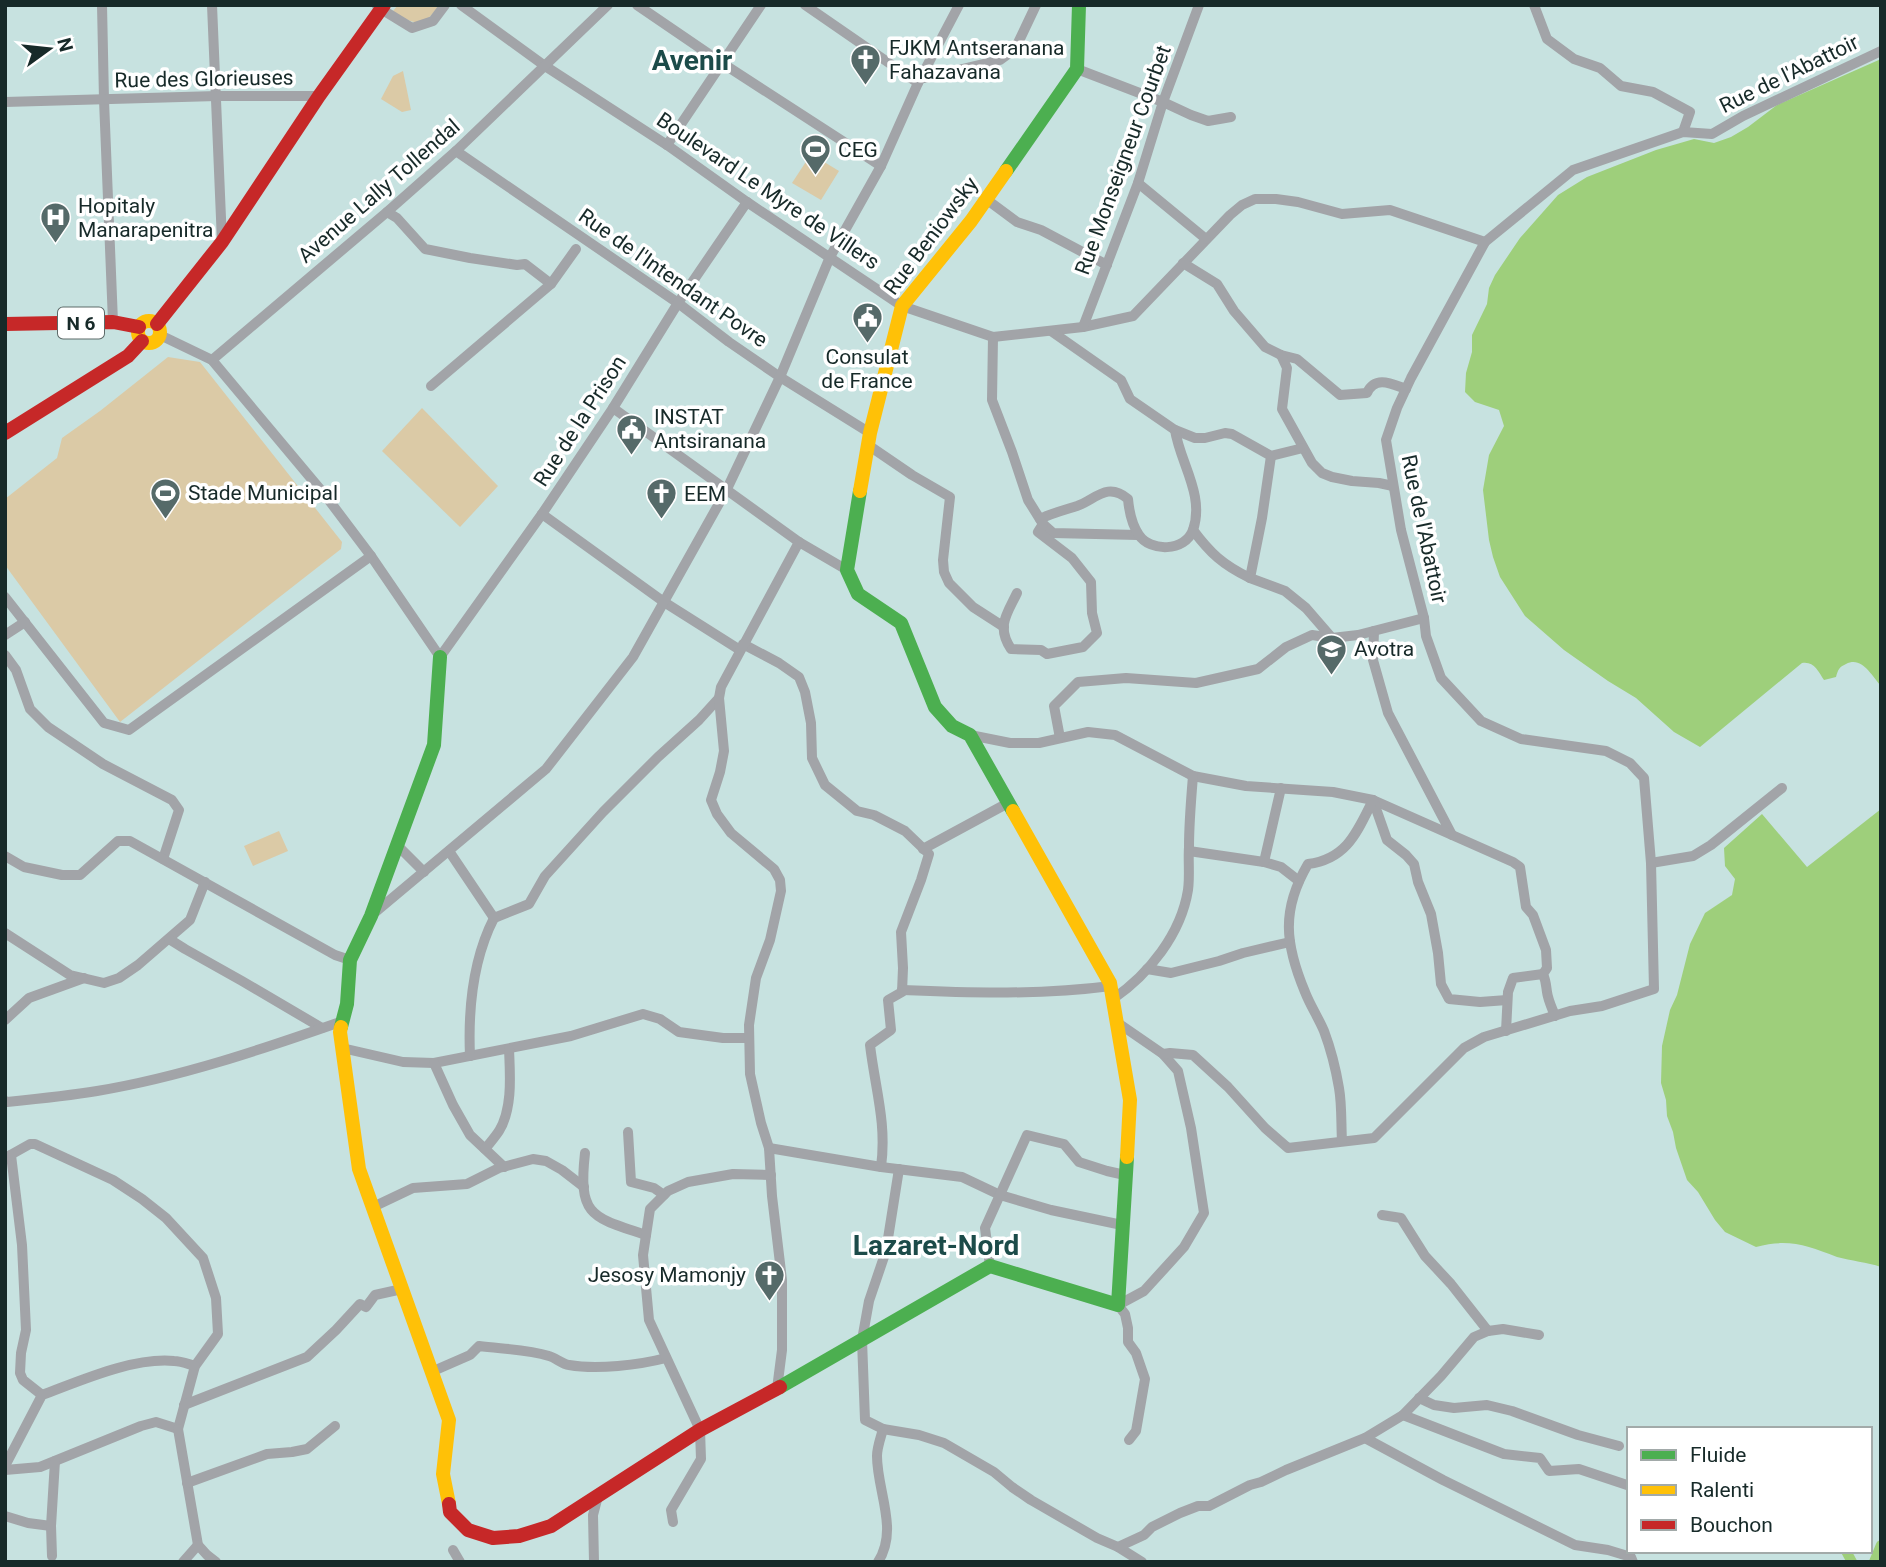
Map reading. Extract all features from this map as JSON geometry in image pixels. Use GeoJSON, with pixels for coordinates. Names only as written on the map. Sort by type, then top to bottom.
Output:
{"type":"FeatureCollection","features":[{"type":"Feature","properties":{"kind":"street"},"geometry":{"type":"LineString","coordinates":[[102,5],[113,322]]}},
{"type":"Feature","properties":{"kind":"street"},"geometry":{"type":"LineString","coordinates":[[212,5],[222,242]]}},
{"type":"Feature","properties":{"kind":"street"},"geometry":{"type":"LineString","coordinates":[[445,5],[433,22],[412,28],[380,7],[222,242],[158,330],[212,360],[325,495],[371,556],[440,657],[433,745],[371,916],[350,960],[347,1004],[340,1032],[359,1169],[449,1420],[443,1474],[450,1512],[468,1530],[493,1538],[519,1536],[551,1526],[700,1430],[778,1389],[990,1266],[1118,1305],[1125,1314],[1128,1342],[1136,1353],[1145,1379],[1136,1432],[1129,1440]]}},
{"type":"Feature","properties":{"kind":"street","name":"Boulevard Le Myre de Villers"},"geometry":{"type":"LineString","coordinates":[[461,5],[545,66],[667,145],[902,306],[993,337],[1083,327],[1133,316],[1206,239],[1242,205],[1255,199],[1298,202],[1342,214],[1390,210],[1485,242]]}},
{"type":"Feature","properties":{"kind":"street","name":"Avenue Lally Tollendal"},"geometry":{"type":"LineString","coordinates":[[212,360],[456,151],[608,5]]}},
{"type":"Feature","properties":{"kind":"street"},"geometry":{"type":"LineString","coordinates":[[637,5],[881,166]]}},
{"type":"Feature","properties":{"kind":"street"},"geometry":{"type":"LineString","coordinates":[[667,145],[761,5]]}},
{"type":"Feature","properties":{"kind":"street"},"geometry":{"type":"LineString","coordinates":[[805,5],[919,81],[1000,60],[1018,43],[1036,5]]}},
{"type":"Feature","properties":{"kind":"street"},"geometry":{"type":"LineString","coordinates":[[371,916],[546,769],[633,657],[726,491],[780,377],[830,257],[881,166],[919,81],[959,5]]}},
{"type":"Feature","properties":{"kind":"street"},"geometry":{"type":"LineString","coordinates":[[1079,5],[1077,69],[1208,121],[1231,117]]}},
{"type":"Feature","properties":{"kind":"street","name":"Rue Monseigneur Courbet"},"geometry":{"type":"LineString","coordinates":[[1083,327],[1138,183],[1163,102],[1199,5]]}},
{"type":"Feature","properties":{"kind":"street"},"geometry":{"type":"LineString","coordinates":[[1534,5],[1547,39],[1574,59],[1600,68],[1621,86],[1653,93],[1690,112],[1683,132]]}},
{"type":"Feature","properties":{"kind":"street","name":"Rue de l'Abattoir"},"geometry":{"type":"LineString","coordinates":[[1555,1016],[1602,1006],[1654,989],[1651,863],[1644,778],[1630,763],[1606,751],[1521,739],[1481,721],[1441,678],[1426,636],[1401,530],[1386,440],[1406,388],[1485,242],[1573,170],[1683,132],[1712,134],[1755,110],[1881,51]]}},
{"type":"Feature","properties":{"kind":"street","name":"Rue Beniowsky"},"geometry":{"type":"LineString","coordinates":[[847,570],[869,439],[902,306],[971,221],[1077,69]]}},
{"type":"Feature","properties":{"kind":"street","name":"Rue des Glorieuses"},"geometry":{"type":"LineString","coordinates":[[5,102],[319,96]]}},
{"type":"Feature","properties":{"kind":"street","name":"Rue de l'Intendant Povre"},"geometry":{"type":"LineString","coordinates":[[456,151],[678,303],[729,342],[869,439],[912,475],[950,497],[944,572],[949,583],[972,607],[1004,627]]}},
{"type":"Feature","properties":{"kind":"street"},"geometry":{"type":"LineString","coordinates":[[1138,183],[1206,239]]}},
{"type":"Feature","properties":{"kind":"street"},"geometry":{"type":"LineString","coordinates":[[986,199],[1017,222],[1041,230],[1107,265]]}},
{"type":"Feature","properties":{"kind":"street","name":"Rue de la Prison"},"geometry":{"type":"LineString","coordinates":[[440,657],[542,514],[613,408],[678,303],[747,202]]}},
{"type":"Feature","properties":{"kind":"street"},"geometry":{"type":"LineString","coordinates":[[387,212],[397,218],[425,249],[470,258],[525,264],[551,284]]}},
{"type":"Feature","properties":{"kind":"street"},"geometry":{"type":"LineString","coordinates":[[431,386],[551,284],[576,249]]}},
{"type":"Feature","properties":{"kind":"street"},"geometry":{"type":"LineString","coordinates":[[1183,263],[1217,284],[1234,312],[1265,347],[1297,359],[1340,395],[1367,393],[1374,383],[1384,382],[1406,388]]}},
{"type":"Feature","properties":{"kind":"street","name":"N 6"},"geometry":{"type":"LineString","coordinates":[[5,324],[113,322],[140,334],[148,321],[158,330]]}},
{"type":"Feature","properties":{"kind":"street"},"geometry":{"type":"LineString","coordinates":[[1051,331],[1121,380],[1130,398],[1175,430],[1195,438],[1232,434],[1271,456],[1303,448]]}},
{"type":"Feature","properties":{"kind":"street"},"geometry":{"type":"LineString","coordinates":[[5,433],[128,356],[140,334]]}},
{"type":"Feature","properties":{"kind":"street"},"geometry":{"type":"LineString","coordinates":[[993,337],[992,400],[1028,500],[1041,522],[1053,533],[1138,535]]}},
{"type":"Feature","properties":{"kind":"street"},"geometry":{"type":"LineString","coordinates":[[1281,355],[1287,368],[1282,409],[1312,463],[1322,473],[1352,481],[1393,486]]}},
{"type":"Feature","properties":{"kind":"street"},"geometry":{"type":"LineString","coordinates":[[613,408],[799,542],[847,570],[858,594],[901,623],[934,707],[952,726],[970,735],[1010,743],[1039,743],[1088,732],[1115,735],[1193,776],[1246,786],[1332,792],[1373,800],[1520,867],[1526,907],[1533,915],[1546,950],[1547,968],[1543,974],[1513,978],[1508,992],[1506,1031]]}},
{"type":"Feature","properties":{"kind":"street"},"geometry":{"type":"LineString","coordinates":[[1017,593],[1004,619],[1004,639],[1011,649],[1041,650],[1047,654],[1083,647],[1097,633],[1092,613],[1091,582],[1072,558],[1038,532],[1041,522],[1064,508],[1078,505],[1096,495],[1106,492],[1121,494],[1128,499],[1128,509],[1138,535],[1146,543],[1168,547],[1180,545],[1193,530],[1196,503],[1175,430]]}},
{"type":"Feature","properties":{"kind":"street"},"geometry":{"type":"LineString","coordinates":[[1250,578],[1271,456]]}},
{"type":"Feature","properties":{"kind":"street"},"geometry":{"type":"LineString","coordinates":[[542,514],[664,602],[742,647],[779,663],[799,677],[811,723],[812,758],[825,785],[857,811],[874,815],[905,831],[929,854],[901,932],[902,992],[888,1000],[891,1030],[870,1045],[884,1125],[881,1167]]}},
{"type":"Feature","properties":{"kind":"street"},"geometry":{"type":"LineString","coordinates":[[1193,530],[1222,563],[1250,578],[1285,591],[1306,608],[1332,638]]}},
{"type":"Feature","properties":{"kind":"street"},"geometry":{"type":"LineString","coordinates":[[778,1389],[782,1350],[782,1280],[769,1148],[750,1074],[749,1025],[756,978],[770,940],[781,891],[780,880],[774,869],[731,833],[717,814],[711,800],[723,751],[719,698],[721,687],[799,542]]}},
{"type":"Feature","properties":{"kind":"street"},"geometry":{"type":"LineString","coordinates":[[5,597],[104,723],[129,730],[371,556]]}},
{"type":"Feature","properties":{"kind":"street"},"geometry":{"type":"LineString","coordinates":[[1060,738],[1054,706],[1078,682],[1126,678],[1196,683],[1258,669],[1286,647],[1312,635],[1332,638],[1358,635],[1423,618]]}},
{"type":"Feature","properties":{"kind":"street"},"geometry":{"type":"LineString","coordinates":[[5,635],[25,622]]}},
{"type":"Feature","properties":{"kind":"street"},"geometry":{"type":"LineString","coordinates":[[1374,631],[1373,660],[1388,713],[1452,835]]}},
{"type":"Feature","properties":{"kind":"street"},"geometry":{"type":"LineString","coordinates":[[5,655],[16,670],[30,709],[48,727],[103,764],[172,800],[176,805],[179,810],[163,859]]}},
{"type":"Feature","properties":{"kind":"street"},"geometry":{"type":"LineString","coordinates":[[470,1056],[473,981],[485,936],[494,918],[528,904],[545,876],[603,812],[719,698]]}},
{"type":"Feature","properties":{"kind":"street"},"geometry":{"type":"LineString","coordinates":[[970,735],[1112,992],[1130,1100],[1118,1305]]}},
{"type":"Feature","properties":{"kind":"street"},"geometry":{"type":"LineString","coordinates":[[902,990],[991,993],[1112,992],[1132,985],[1164,947],[1180,918],[1188,890],[1189,815],[1193,776]]}},
{"type":"Feature","properties":{"kind":"street"},"geometry":{"type":"LineString","coordinates":[[1264,862],[1281,788]]}},
{"type":"Feature","properties":{"kind":"street"},"geometry":{"type":"LineString","coordinates":[[1651,863],[1693,856],[1711,845],[1782,788]]}},
{"type":"Feature","properties":{"kind":"street"},"geometry":{"type":"LineString","coordinates":[[1342,1141],[1340,1089],[1324,1031],[1304,991],[1292,953],[1287,922],[1291,902],[1308,864],[1324,862],[1347,847],[1360,828],[1373,800]]}},
{"type":"Feature","properties":{"kind":"street"},"geometry":{"type":"LineString","coordinates":[[1373,800],[1387,840],[1414,864],[1431,914],[1441,984],[1450,999],[1480,1002],[1507,1000]]}},
{"type":"Feature","properties":{"kind":"street"},"geometry":{"type":"LineString","coordinates":[[923,849],[1008,803]]}},
{"type":"Feature","properties":{"kind":"street"},"geometry":{"type":"LineString","coordinates":[[5,856],[24,867],[62,875],[80,874],[118,841],[130,841],[335,955],[350,960]]}},
{"type":"Feature","properties":{"kind":"street"},"geometry":{"type":"LineString","coordinates":[[397,845],[424,872]]}},
{"type":"Feature","properties":{"kind":"street"},"geometry":{"type":"LineString","coordinates":[[449,851],[494,918]]}},
{"type":"Feature","properties":{"kind":"street"},"geometry":{"type":"LineString","coordinates":[[1189,851],[1264,862],[1281,867],[1299,881]]}},
{"type":"Feature","properties":{"kind":"street"},"geometry":{"type":"LineString","coordinates":[[388,871],[404,888]]}},
{"type":"Feature","properties":{"kind":"street"},"geometry":{"type":"LineString","coordinates":[[5,933],[70,975],[104,983],[119,978],[138,965],[190,920],[205,882]]}},
{"type":"Feature","properties":{"kind":"street"},"geometry":{"type":"LineString","coordinates":[[169,939],[322,1028]]}},
{"type":"Feature","properties":{"kind":"street"},"geometry":{"type":"LineString","coordinates":[[1147,969],[1171,972],[1290,942]]}},
{"type":"Feature","properties":{"kind":"street"},"geometry":{"type":"LineString","coordinates":[[1163,1054],[1193,1055],[1288,1148],[1374,1138],[1464,1048],[1484,1037],[1555,1016],[1543,974]]}},
{"type":"Feature","properties":{"kind":"street"},"geometry":{"type":"LineString","coordinates":[[5,1020],[29,998],[84,978]]}},
{"type":"Feature","properties":{"kind":"street"},"geometry":{"type":"LineString","coordinates":[[342,1048],[403,1062],[434,1063],[583,1033],[643,1014],[660,1019],[679,1032],[723,1038],[749,1038]]}},
{"type":"Feature","properties":{"kind":"street"},"geometry":{"type":"LineString","coordinates":[[5,1101],[99,1091],[171,1076],[270,1047],[343,1021]]}},
{"type":"Feature","properties":{"kind":"street"},"geometry":{"type":"LineString","coordinates":[[1118,1023],[1163,1054],[1178,1071],[1191,1128],[1204,1213],[1184,1247],[1144,1291],[1118,1305]]}},
{"type":"Feature","properties":{"kind":"street"},"geometry":{"type":"LineString","coordinates":[[485,1149],[500,1130],[506,1113],[509,1049]]}},
{"type":"Feature","properties":{"kind":"street"},"geometry":{"type":"LineString","coordinates":[[434,1063],[470,1135],[504,1167]]}},
{"type":"Feature","properties":{"kind":"street"},"geometry":{"type":"LineString","coordinates":[[628,1132],[631,1182],[654,1188],[664,1195]]}},
{"type":"Feature","properties":{"kind":"street"},"geometry":{"type":"LineString","coordinates":[[990,1266],[985,1228],[1027,1135],[1064,1144],[1079,1162],[1125,1175]]}},
{"type":"Feature","properties":{"kind":"street"},"geometry":{"type":"LineString","coordinates":[[42,1395],[23,1380],[20,1373],[26,1330],[22,1245],[8,1157],[30,1144],[113,1181],[142,1199],[166,1218],[203,1258],[216,1298],[218,1334],[195,1366],[178,1429],[198,1545],[216,1562]]}},
{"type":"Feature","properties":{"kind":"street"},"geometry":{"type":"LineString","coordinates":[[769,1148],[881,1167],[962,1177],[1000,1195],[1051,1210],[1122,1225]]}},
{"type":"Feature","properties":{"kind":"street"},"geometry":{"type":"LineString","coordinates":[[585,1153],[583,1170],[586,1204],[606,1222],[646,1235]]}},
{"type":"Feature","properties":{"kind":"street"},"geometry":{"type":"LineString","coordinates":[[373,1207],[413,1188],[467,1184],[504,1167],[533,1158],[562,1170],[584,1187]]}},
{"type":"Feature","properties":{"kind":"street"},"geometry":{"type":"LineString","coordinates":[[899,1169],[886,1251],[869,1301],[862,1340],[865,1420],[883,1429],[919,1435],[943,1443],[995,1472],[1031,1500],[1142,1562]]}},
{"type":"Feature","properties":{"kind":"street"},"geometry":{"type":"LineString","coordinates":[[673,1522],[671,1510],[701,1459],[700,1430],[649,1320],[643,1255],[650,1209],[668,1191],[688,1182],[733,1174],[771,1175]]}},
{"type":"Feature","properties":{"kind":"street"},"geometry":{"type":"LineString","coordinates":[[1382,1215],[1401,1218],[1425,1256],[1451,1283],[1488,1331]]}},
{"type":"Feature","properties":{"kind":"street"},"geometry":{"type":"LineString","coordinates":[[184,1405],[307,1357],[360,1304],[366,1307],[375,1295],[402,1289]]}},
{"type":"Feature","properties":{"kind":"street"},"geometry":{"type":"LineString","coordinates":[[1118,1547],[1180,1513],[1198,1506],[1209,1506],[1250,1485],[1365,1438],[1402,1415],[1474,1337],[1503,1329],[1539,1335]]}},
{"type":"Feature","properties":{"kind":"street"},"geometry":{"type":"LineString","coordinates":[[432,1372],[470,1355],[479,1346],[541,1354],[566,1365],[608,1366],[649,1362],[666,1357]]}},
{"type":"Feature","properties":{"kind":"street"},"geometry":{"type":"LineString","coordinates":[[178,1429],[156,1422],[40,1467],[5,1468],[42,1395],[93,1376],[146,1361],[175,1361],[195,1366]]}},
{"type":"Feature","properties":{"kind":"street"},"geometry":{"type":"LineString","coordinates":[[1419,1398],[1434,1405],[1454,1408],[1487,1405],[1513,1411],[1578,1435],[1619,1446]]}},
{"type":"Feature","properties":{"kind":"street"},"geometry":{"type":"LineString","coordinates":[[1402,1415],[1504,1454],[1540,1458],[1549,1471],[1579,1469],[1627,1485]]}},
{"type":"Feature","properties":{"kind":"street"},"geometry":{"type":"LineString","coordinates":[[187,1483],[267,1454],[307,1449],[335,1426]]}},
{"type":"Feature","properties":{"kind":"street"},"geometry":{"type":"LineString","coordinates":[[878,1562],[887,1535],[877,1455],[883,1429]]}},
{"type":"Feature","properties":{"kind":"street"},"geometry":{"type":"LineString","coordinates":[[1365,1438],[1575,1545],[1608,1550],[1631,1557],[1633,1562]]}},
{"type":"Feature","properties":{"kind":"street"},"geometry":{"type":"LineString","coordinates":[[52,1556],[55,1461]]}},
{"type":"Feature","properties":{"kind":"street"},"geometry":{"type":"LineString","coordinates":[[594,1562],[593,1515],[598,1496]]}},
{"type":"Feature","properties":{"kind":"street"},"geometry":{"type":"LineString","coordinates":[[5,1516],[51,1526]]}},
{"type":"Feature","properties":{"kind":"street"},"geometry":{"type":"LineString","coordinates":[[183,1562],[198,1545]]}},
{"type":"Feature","properties":{"kind":"street"},"geometry":{"type":"LineString","coordinates":[[453,1550],[460,1562]]}},
{"type":"Feature","properties":{"kind":"shaded area"},"geometry":{"type":"Polygon","coordinates":[[[398,5],[439,5],[428,18],[412,22],[393,11],[398,5]]]}},
{"type":"Feature","properties":{"kind":"shaded area"},"geometry":{"type":"Polygon","coordinates":[[[1881,59],[1881,686],[1866,668],[1857,663],[1844,665],[1836,677],[1824,680],[1813,665],[1802,663],[1700,747],[1674,732],[1636,698],[1564,650],[1525,616],[1500,577],[1489,540],[1483,490],[1489,455],[1504,426],[1499,410],[1475,402],[1465,392],[1472,335],[1487,304],[1489,288],[1495,275],[1520,238],[1558,195],[1587,177],[1656,150],[1694,139],[1714,143],[1731,137],[1777,105],[1881,59]]]}},
{"type":"Feature","properties":{"kind":"shaded area"},"geometry":{"type":"Polygon","coordinates":[[[403,71],[411,110],[402,112],[381,99],[393,76],[403,71]]]}},
{"type":"Feature","properties":{"kind":"shaded area","name":"CEG"},"geometry":{"type":"Polygon","coordinates":[[[811,154],[839,171],[821,200],[792,183],[811,154]]]}},
{"type":"Feature","properties":{"kind":"shaded area","name":"Stade Municipal"},"geometry":{"type":"Polygon","coordinates":[[[168,357],[200,362],[342,542],[341,549],[120,722],[5,565],[5,499],[57,458],[62,438],[168,357]]]}},
{"type":"Feature","properties":{"kind":"shaded area"},"geometry":{"type":"Polygon","coordinates":[[[422,408],[498,486],[460,527],[382,451],[422,408]]]}},
{"type":"Feature","properties":{"kind":"shaded area"},"geometry":{"type":"Polygon","coordinates":[[[1881,809],[1881,1267],[1837,1257],[1798,1244],[1778,1243],[1756,1247],[1725,1232],[1687,1180],[1667,1116],[1661,1083],[1662,1046],[1690,944],[1705,913],[1732,895],[1735,879],[1725,866],[1724,848],[1762,814],[1807,867],[1881,809]]]}},
{"type":"Feature","properties":{"kind":"shaded area"},"geometry":{"type":"Polygon","coordinates":[[[279,831],[288,851],[253,866],[244,846],[279,831]]]}},
{"type":"Feature","properties":{"kind":"waterway"},"geometry":{"type":"LineString","coordinates":[[1874,1562],[1881,1545]]}},
{"type":"Feature","properties":{"kind":"waterway"},"geometry":{"type":"LineString","coordinates":[[1847,1553],[1852,1562]]}},
{"type":"Feature","properties":{"kind":"traffic: fast"},"geometry":{"type":"LineString","coordinates":[[1006,171],[1077,69],[1079,5]]}},
{"type":"Feature","properties":{"kind":"traffic: fast"},"geometry":{"type":"LineString","coordinates":[[860,491],[847,570],[858,594],[901,623],[935,707],[952,726],[970,735],[1013,811]]}},
{"type":"Feature","properties":{"kind":"traffic: fast"},"geometry":{"type":"LineString","coordinates":[[341,1027],[347,1004],[350,960],[371,916],[434,745],[440,657]]}},
{"type":"Feature","properties":{"kind":"traffic: fast"},"geometry":{"type":"LineString","coordinates":[[780,1387],[990,1266],[1118,1305],[1127,1157]]}},
{"type":"Feature","properties":{"kind":"traffic: slow"},"geometry":{"type":"LineString","coordinates":[[860,491],[870,433],[902,306],[971,221],[1006,171]]}},
{"type":"Feature","properties":{"kind":"traffic: slow"},"geometry":{"type":"LineString","coordinates":[[149,321],[157,324],[160,332],[157,340],[149,343],[141,340],[138,332],[141,324],[149,321]]}},
{"type":"Feature","properties":{"kind":"traffic: slow"},"geometry":{"type":"LineString","coordinates":[[1013,811],[1110,983],[1130,1100],[1127,1157]]}},
{"type":"Feature","properties":{"kind":"traffic: slow"},"geometry":{"type":"LineString","coordinates":[[341,1027],[359,1169],[449,1420],[443,1474],[449,1504]]}},
{"type":"Feature","properties":{"kind":"traffic: jam"},"geometry":{"type":"LineString","coordinates":[[157,324],[222,242],[319,96],[384,5]]}},
{"type":"Feature","properties":{"kind":"traffic: jam"},"geometry":{"type":"LineString","coordinates":[[5,324],[113,322],[139,327]]}},
{"type":"Feature","properties":{"kind":"traffic: jam"},"geometry":{"type":"LineString","coordinates":[[5,433],[128,356],[142,341]]}},
{"type":"Feature","properties":{"kind":"traffic: jam"},"geometry":{"type":"LineString","coordinates":[[449,1504],[450,1512],[468,1530],[493,1538],[519,1536],[551,1526],[700,1430],[780,1387]]}},
{"type":"Feature","properties":{"kind":"place","name":"FJKM Antseranana Fahazavana"},"geometry":{"type":"Point","coordinates":[866,87]}},
{"type":"Feature","properties":{"kind":"place","name":"CEG"},"geometry":{"type":"Point","coordinates":[815,177]}},
{"type":"Feature","properties":{"kind":"place","name":"Hopitaly Manarapenitra"},"geometry":{"type":"Point","coordinates":[55,245]}},
{"type":"Feature","properties":{"kind":"place","name":"Consulat de France"},"geometry":{"type":"Point","coordinates":[867,344]}},
{"type":"Feature","properties":{"kind":"place","name":"INSTAT Antsiranana"},"geometry":{"type":"Point","coordinates":[631,456]}},
{"type":"Feature","properties":{"kind":"place","name":"Stade Municipal"},"geometry":{"type":"Point","coordinates":[165,520]}},
{"type":"Feature","properties":{"kind":"place","name":"EEM"},"geometry":{"type":"Point","coordinates":[661,521]}},
{"type":"Feature","properties":{"kind":"place","name":"Avotra"},"geometry":{"type":"Point","coordinates":[1331,676]}},
{"type":"Feature","properties":{"kind":"place","name":"Jesosy Mamonjy"},"geometry":{"type":"Point","coordinates":[769,1302]}},
{"type":"Feature","properties":{"kind":"district","name":"Avenir"},"geometry":{"type":"Point","coordinates":[692,60]}},
{"type":"Feature","properties":{"kind":"district","name":"Lazaret-Nord"},"geometry":{"type":"Point","coordinates":[936,1245]}}]}
